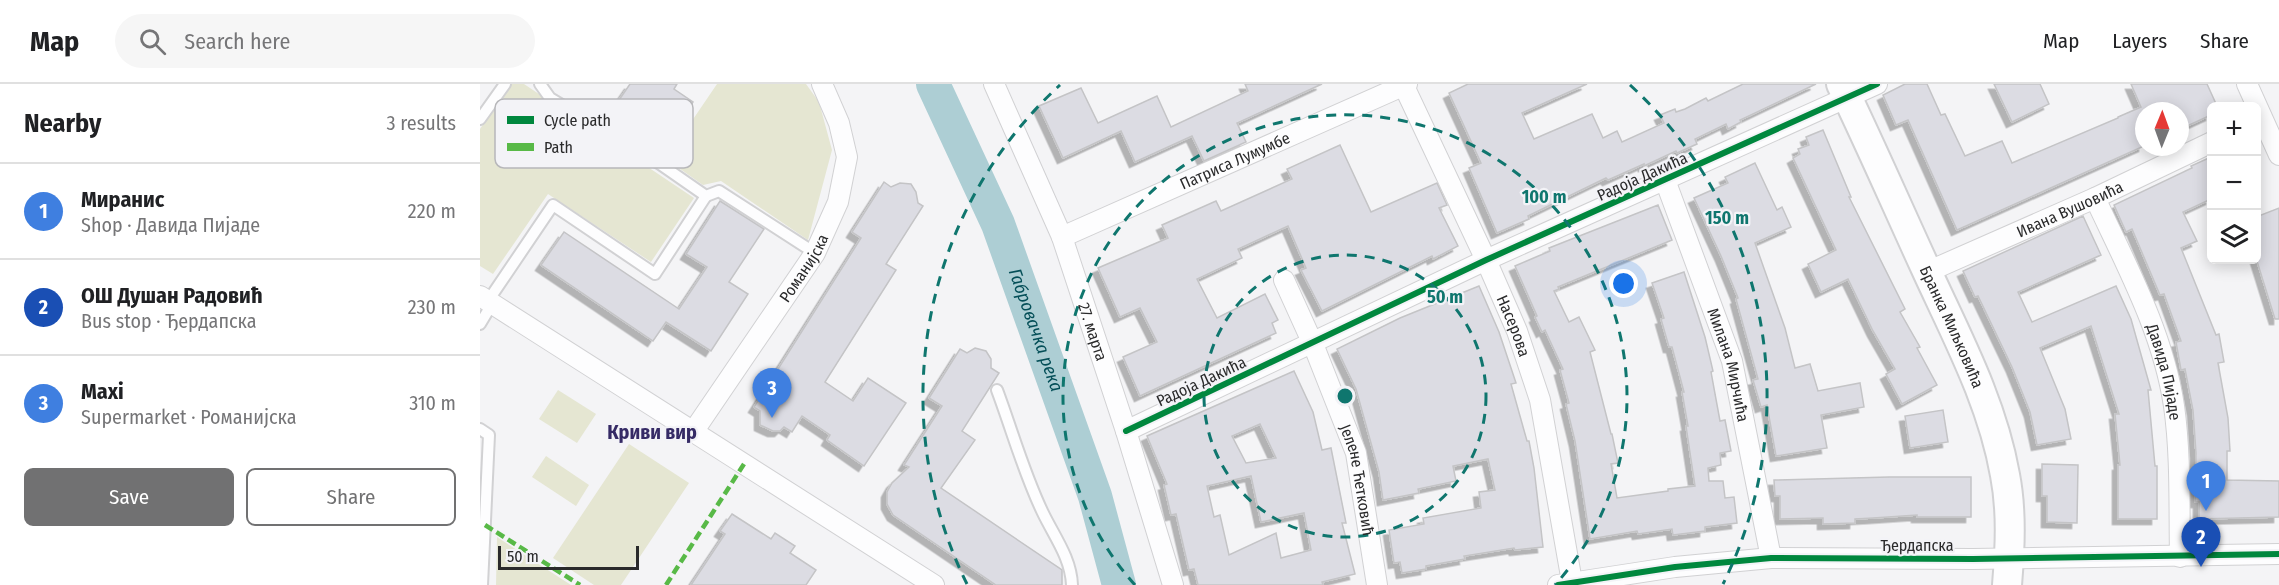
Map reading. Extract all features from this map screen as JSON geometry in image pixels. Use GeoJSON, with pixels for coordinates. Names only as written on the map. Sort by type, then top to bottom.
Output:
{"type":"FeatureCollection","features":[{"type":"Feature","properties":{"kind":"street","name":"Романијска"},"geometry":{"type":"LineString","coordinates":[[693,432],[815,253],[838,202],[848,157],[839,123],[822,84]]}},
{"type":"Feature","properties":{"kind":"street","name":"27. марта"},"geometry":{"type":"LineString","coordinates":[[994,84],[1062,237],[1126,431],[1173,585]]}},
{"type":"Feature","properties":{"kind":"street","name":"Радоја Дакића"},"geometry":{"type":"LineString","coordinates":[[1126,431],[1486,260],[1665,180],[1844,91],[1877,84]]}},
{"type":"Feature","properties":{"kind":"street"},"geometry":{"type":"LineString","coordinates":[[2247,84],[2254,102]]}},
{"type":"Feature","properties":{"kind":"street","name":"Патриса Лумумбе"},"geometry":{"type":"LineString","coordinates":[[1062,237],[1404,85]]}},
{"type":"Feature","properties":{"kind":"street","name":"Насерова"},"geometry":{"type":"LineString","coordinates":[[1404,85],[1517,331],[1540,400],[1565,584]]}},
{"type":"Feature","properties":{"kind":"street","name":"Бранка Миљковића"},"geometry":{"type":"LineString","coordinates":[[1844,91],[1972,368],[1994,424],[2006,476],[2008,572]]}},
{"type":"Feature","properties":{"kind":"street"},"geometry":{"type":"LineString","coordinates":[[2261,121],[2279,155]]}},
{"type":"Feature","properties":{"kind":"street","name":"Ивана Вушовића"},"geometry":{"type":"LineString","coordinates":[[1927,272],[2095,198],[2207,144]]}},
{"type":"Feature","properties":{"kind":"street","name":"Милана Мирчића"},"geometry":{"type":"LineString","coordinates":[[1665,180],[1732,361],[1771,558]]}},
{"type":"Feature","properties":{"kind":"street","name":"Давида Пијаде"},"geometry":{"type":"LineString","coordinates":[[2095,198],[2146,308],[2162,356],[2173,404],[2177,439],[2181,557]]}},
{"type":"Feature","properties":{"kind":"street","name":"Јелене Ћетковић"},"geometry":{"type":"LineString","coordinates":[[1284,280],[1313,344],[1356,453],[1377,585]]}},
{"type":"Feature","properties":{"kind":"street"},"geometry":{"type":"LineString","coordinates":[[486,301],[933,585]]}},
{"type":"Feature","properties":{"kind":"street","name":"Ђердапска"},"geometry":{"type":"LineString","coordinates":[[1565,584],[1675,567],[1771,558],[2008,572],[2181,557],[2279,554]]}},
{"type":"Feature","properties":{"kind":"lane"},"geometry":{"type":"LineString","coordinates":[[480,119],[505,84]]}},
{"type":"Feature","properties":{"kind":"lane"},"geometry":{"type":"LineString","coordinates":[[540,84],[552,99]]}},
{"type":"Feature","properties":{"kind":"lane"},"geometry":{"type":"LineString","coordinates":[[666,168],[706,196]]}},
{"type":"Feature","properties":{"kind":"lane"},"geometry":{"type":"LineString","coordinates":[[480,324],[486,301],[553,205],[655,274],[706,196],[719,191],[815,253]]}},
{"type":"Feature","properties":{"kind":"lane"},"geometry":{"type":"LineString","coordinates":[[997,390],[1042,512],[1059,541],[1072,572],[1072,585]]}},
{"type":"Feature","properties":{"kind":"lane"},"geometry":{"type":"LineString","coordinates":[[480,429],[489,435],[482,585]]}},
{"type":"Feature","properties":{"kind":"green space"},"geometry":{"type":"Polygon","coordinates":[[[510,84],[524,84],[546,99],[500,99],[510,84]]]}},
{"type":"Feature","properties":{"kind":"green space"},"geometry":{"type":"Polygon","coordinates":[[[717,84],[806,84],[819,102],[832,150],[808,240],[721,181],[703,185],[679,168],[693,168],[693,119],[717,84]]]}},
{"type":"Feature","properties":{"kind":"green space"},"geometry":{"type":"Polygon","coordinates":[[[495,106],[495,168],[649,168],[694,198],[651,262],[548,194],[493,274],[480,266],[480,129],[495,106]]]}},
{"type":"Feature","properties":{"kind":"green space"},"geometry":{"type":"Polygon","coordinates":[[[558,390],[596,414],[577,443],[539,419],[558,390]]]}},
{"type":"Feature","properties":{"kind":"green space"},"geometry":{"type":"Polygon","coordinates":[[[629,444],[689,483],[621,585],[594,585],[553,558],[629,444]]]}},
{"type":"Feature","properties":{"kind":"green space"},"geometry":{"type":"Polygon","coordinates":[[[546,456],[589,485],[576,506],[532,477],[546,456]]]}},
{"type":"Feature","properties":{"kind":"green space"},"geometry":{"type":"Polygon","coordinates":[[[497,537],[571,585],[496,585],[497,537]]]}},
{"type":"Feature","properties":{"kind":"building"},"geometry":{"type":"Polygon","coordinates":[[[630,84],[677,84],[674,89],[689,99],[620,99],[630,84]]]}},
{"type":"Feature","properties":{"kind":"building"},"geometry":{"type":"Polygon","coordinates":[[[1245,84],[1322,84],[1237,123],[1246,142],[1204,161],[1192,136],[1135,162],[1121,131],[1063,158],[1039,106],[1081,88],[1098,123],[1157,96],[1171,127],[1248,91],[1245,84]]]}},
{"type":"Feature","properties":{"kind":"building"},"geometry":{"type":"Polygon","coordinates":[[[1468,84],[1587,84],[1522,113],[1534,139],[1592,114],[1603,138],[1617,131],[1622,142],[1664,123],[1660,115],[1675,109],[1676,112],[1685,109],[1706,98],[1708,101],[1743,84],[1816,84],[1740,120],[1741,122],[1728,129],[1726,124],[1695,139],[1697,144],[1608,180],[1606,178],[1528,216],[1529,219],[1497,233],[1469,168],[1481,163],[1449,93],[1468,84]]]}},
{"type":"Feature","properties":{"kind":"building"},"geometry":{"type":"Polygon","coordinates":[[[1905,84],[1927,84],[1941,115],[1945,114],[1965,156],[2002,141],[2012,163],[2135,110],[2135,150],[1957,230],[1908,120],[1896,125],[1883,95],[1905,84]]]}},
{"type":"Feature","properties":{"kind":"building"},"geometry":{"type":"Polygon","coordinates":[[[1994,84],[2040,84],[2049,104],[2012,122],[1994,84]]]}},
{"type":"Feature","properties":{"kind":"building"},"geometry":{"type":"Polygon","coordinates":[[[2131,84],[2207,84],[2215,102],[2207,102],[2207,117],[2189,125],[2189,102],[2139,102],[2131,84]]]}},
{"type":"Feature","properties":{"kind":"building"},"geometry":{"type":"Polygon","coordinates":[[[1823,130],[1851,197],[1849,197],[1905,309],[1900,312],[1920,347],[1917,348],[1937,385],[1902,404],[1886,374],[1895,369],[1873,331],[1848,279],[1821,292],[1808,264],[1836,250],[1793,158],[1800,154],[1798,149],[1809,145],[1806,137],[1823,130]]]}},
{"type":"Feature","properties":{"kind":"building"},"geometry":{"type":"Polygon","coordinates":[[[1340,145],[1371,212],[1437,183],[1447,205],[1439,208],[1458,246],[1433,259],[1432,256],[1322,311],[1301,270],[1306,268],[1288,226],[1238,249],[1242,258],[1197,279],[1217,318],[1265,294],[1278,320],[1272,323],[1276,333],[1140,396],[1123,357],[1157,342],[1140,308],[1120,317],[1098,268],[1168,238],[1162,225],[1216,201],[1221,211],[1292,179],[1287,169],[1340,145]]]}},
{"type":"Feature","properties":{"kind":"building"},"geometry":{"type":"Polygon","coordinates":[[[2207,159],[2207,201],[2183,212],[2197,241],[2181,248],[2216,335],[2219,334],[2224,362],[2218,363],[2228,418],[2230,451],[2227,451],[2227,480],[2279,481],[2279,517],[2199,519],[2199,502],[2195,502],[2196,453],[2193,410],[2185,369],[2181,370],[2176,342],[2181,341],[2164,294],[2160,295],[2132,229],[2126,232],[2114,205],[2192,168],[2191,166],[2207,159]]]}},
{"type":"Feature","properties":{"kind":"building"},"geometry":{"type":"Polygon","coordinates":[[[1755,163],[1777,210],[1782,207],[1791,227],[1755,243],[1785,328],[1795,368],[1810,364],[1818,391],[1860,383],[1864,407],[1821,415],[1827,448],[1776,456],[1767,405],[1761,407],[1753,380],[1758,379],[1736,299],[1738,298],[1694,198],[1728,183],[1725,177],[1755,163]]]}},
{"type":"Feature","properties":{"kind":"building"},"geometry":{"type":"Polygon","coordinates":[[[884,182],[891,187],[900,183],[911,184],[916,192],[918,203],[923,206],[886,264],[896,270],[825,382],[853,401],[868,378],[906,403],[864,466],[827,440],[830,435],[802,416],[792,432],[784,427],[780,431],[773,431],[760,425],[760,411],[754,407],[861,238],[852,232],[884,182]]]}},
{"type":"Feature","properties":{"kind":"building"},"geometry":{"type":"Polygon","coordinates":[[[720,201],[764,229],[729,282],[748,294],[711,351],[666,322],[653,341],[541,265],[564,232],[679,309],[707,267],[686,254],[720,201]]]}},
{"type":"Feature","properties":{"kind":"building"},"geometry":{"type":"Polygon","coordinates":[[[1658,205],[1672,240],[1558,287],[1559,289],[1554,291],[1569,322],[1579,317],[1595,350],[1590,352],[1618,463],[1611,464],[1617,498],[1668,491],[1668,489],[1695,486],[1682,392],[1684,392],[1652,283],[1684,272],[1705,337],[1713,371],[1711,372],[1720,421],[1725,420],[1731,451],[1720,453],[1721,465],[1708,468],[1709,481],[1723,481],[1725,498],[1734,497],[1737,523],[1705,527],[1705,531],[1673,535],[1672,529],[1638,534],[1637,531],[1590,539],[1575,441],[1566,404],[1569,403],[1560,370],[1563,369],[1545,330],[1542,332],[1535,317],[1537,316],[1515,266],[1550,251],[1549,248],[1658,205]]]}},
{"type":"Feature","properties":{"kind":"building"},"geometry":{"type":"Polygon","coordinates":[[[2279,208],[2279,319],[2275,319],[2258,264],[2261,264],[2261,215],[2279,208]]]}},
{"type":"Feature","properties":{"kind":"building"},"geometry":{"type":"Polygon","coordinates":[[[2083,216],[2101,255],[2018,292],[2032,322],[2116,286],[2131,319],[2151,390],[2148,390],[2155,466],[2157,466],[2157,519],[2118,519],[2118,465],[2120,465],[2115,414],[2119,414],[2091,326],[2040,348],[2065,409],[2071,439],[2037,445],[2030,412],[2012,367],[1978,296],[1975,297],[1963,271],[2083,216]]]}},
{"type":"Feature","properties":{"kind":"building"},"geometry":{"type":"Polygon","coordinates":[[[1479,286],[1499,332],[1516,383],[1511,384],[1527,441],[1529,441],[1543,547],[1515,550],[1514,548],[1464,556],[1465,559],[1402,573],[1400,562],[1394,563],[1389,530],[1424,524],[1423,518],[1481,508],[1479,492],[1495,490],[1488,459],[1453,466],[1456,481],[1418,489],[1419,493],[1383,500],[1379,472],[1356,389],[1337,349],[1400,318],[1479,286]]]}},
{"type":"Feature","properties":{"kind":"building"},"geometry":{"type":"Polygon","coordinates":[[[975,348],[986,351],[991,359],[991,368],[999,373],[962,431],[975,440],[941,488],[1062,570],[1062,585],[996,585],[893,515],[887,504],[887,492],[892,483],[909,467],[904,465],[942,406],[929,398],[960,349],[967,353],[975,348]]]}},
{"type":"Feature","properties":{"kind":"building"},"geometry":{"type":"Polygon","coordinates":[[[1294,371],[1313,412],[1322,450],[1331,448],[1346,523],[1342,523],[1355,574],[1322,582],[1323,585],[1198,585],[1194,569],[1189,570],[1176,514],[1171,515],[1164,485],[1167,484],[1147,436],[1294,371]],[[1260,424],[1232,436],[1246,463],[1276,458],[1260,424]],[[1251,476],[1207,486],[1214,517],[1220,515],[1229,555],[1276,533],[1281,558],[1311,550],[1304,513],[1261,522],[1251,476]]]}},
{"type":"Feature","properties":{"kind":"building"},"geometry":{"type":"Polygon","coordinates":[[[1943,410],[1948,442],[1910,448],[1905,416],[1943,410]]]}},
{"type":"Feature","properties":{"kind":"building"},"geometry":{"type":"Polygon","coordinates":[[[2042,464],[2078,465],[2077,523],[2047,522],[2047,496],[2042,496],[2042,464]]]}},
{"type":"Feature","properties":{"kind":"building"},"geometry":{"type":"Polygon","coordinates":[[[1971,477],[1971,517],[1917,517],[1917,515],[1855,519],[1855,523],[1823,524],[1823,518],[1780,519],[1780,496],[1775,496],[1774,480],[1971,477]]]}},
{"type":"Feature","properties":{"kind":"building"},"geometry":{"type":"Polygon","coordinates":[[[732,514],[771,539],[775,533],[795,546],[790,553],[816,570],[806,585],[691,585],[725,534],[720,531],[732,514]]]}},
{"type":"Feature","properties":{"kind":"waterway","name":"Габровачка река"},"geometry":{"type":"LineString","coordinates":[[933,84],[998,224],[1095,496],[1119,585]]}},
{"type":"Feature","properties":{"kind":"marked path"},"geometry":{"type":"LineString","coordinates":[[666,585],[744,464]]}},
{"type":"Feature","properties":{"kind":"marked path"},"geometry":{"type":"LineString","coordinates":[[485,525],[580,585]]}},
{"type":"Feature","properties":{"kind":"cycle path"},"geometry":{"type":"LineString","coordinates":[[1126,431],[1486,260],[1877,84]]}},
{"type":"Feature","properties":{"kind":"cycle path"},"geometry":{"type":"LineString","coordinates":[[1558,585],[1675,567],[1771,558],[1973,559],[2279,554]]}},
{"type":"Feature","properties":{"kind":"place","name":"Maxi"},"geometry":{"type":"Point","coordinates":[772,418]}},
{"type":"Feature","properties":{"kind":"place","name":"Миранис"},"geometry":{"type":"Point","coordinates":[2206,511]}},
{"type":"Feature","properties":{"kind":"place","name":"ОШ Душан Радовић"},"geometry":{"type":"Point","coordinates":[2201,567]}},
{"type":"Feature","properties":{"kind":"district","name":"Криви вир"},"geometry":{"type":"Point","coordinates":[652,432]}}]}
